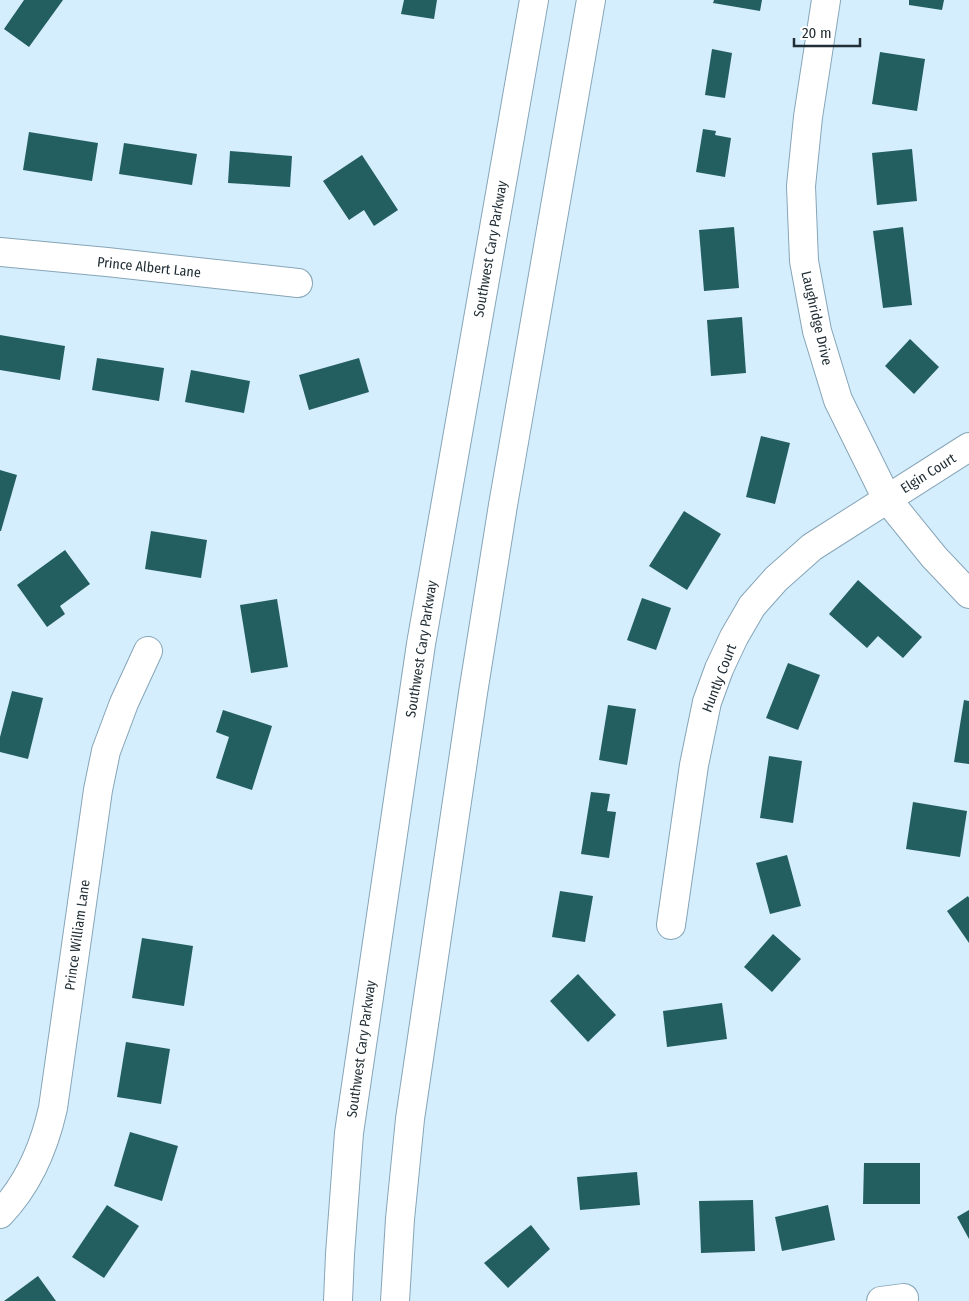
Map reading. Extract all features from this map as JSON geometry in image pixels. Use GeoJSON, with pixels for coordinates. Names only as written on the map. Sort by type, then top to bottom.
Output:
{"type":"FeatureCollection","features":[{"type":"Feature","properties":{"kind":"main road","name":"Southwest Cary Parkway"},"geometry":{"type":"LineString","coordinates":[[338,1301],[349,1133],[420,654],[534,0]]}},
{"type":"Feature","properties":{"kind":"main road"},"geometry":{"type":"LineString","coordinates":[[395,1301],[400,1219],[410,1119],[469,722],[503,505],[592,0]]}},
{"type":"Feature","properties":{"kind":"main road","name":"Laughridge Drive"},"geometry":{"type":"LineString","coordinates":[[826,0],[808,117],[801,186],[804,261],[817,331],[838,400],[887,499],[934,557],[969,594]]}},
{"type":"Feature","properties":{"kind":"main road","name":"Prince Albert Lane"},"geometry":{"type":"LineString","coordinates":[[0,252],[298,283]]}},
{"type":"Feature","properties":{"kind":"main road","name":"Elgin Court"},"geometry":{"type":"LineString","coordinates":[[887,499],[969,447]]}},
{"type":"Feature","properties":{"kind":"main road","name":"Huntly Court"},"geometry":{"type":"LineString","coordinates":[[671,925],[694,766],[707,702],[719,669],[734,637],[752,606],[776,579],[812,547],[887,499]]}},
{"type":"Feature","properties":{"kind":"main road","name":"Prince William Lane"},"geometry":{"type":"LineString","coordinates":[[0,1214],[24,1185],[42,1147],[48,1128],[53,1108],[98,790],[106,751],[124,703],[148,651]]}},
{"type":"Feature","properties":{"kind":"building"},"geometry":{"type":"Polygon","coordinates":[[[24,0],[63,0],[29,47],[4,29],[24,0]]]}},
{"type":"Feature","properties":{"kind":"building"},"geometry":{"type":"Polygon","coordinates":[[[404,0],[437,0],[434,19],[401,14],[404,0]]]}},
{"type":"Feature","properties":{"kind":"building"},"geometry":{"type":"Polygon","coordinates":[[[714,0],[762,0],[760,11],[713,3],[714,0]]]}},
{"type":"Feature","properties":{"kind":"building"},"geometry":{"type":"Polygon","coordinates":[[[909,0],[944,0],[942,10],[909,5],[909,0]]]}},
{"type":"Feature","properties":{"kind":"building"},"geometry":{"type":"Polygon","coordinates":[[[712,49],[732,53],[725,98],[705,95],[712,49]]]}},
{"type":"Feature","properties":{"kind":"building"},"geometry":{"type":"Polygon","coordinates":[[[880,52],[925,59],[917,111],[872,104],[880,52]]]}},
{"type":"Feature","properties":{"kind":"building"},"geometry":{"type":"Polygon","coordinates":[[[703,129],[716,131],[715,135],[731,138],[725,177],[696,172],[703,129]]]}},
{"type":"Feature","properties":{"kind":"building"},"geometry":{"type":"Polygon","coordinates":[[[29,132],[98,143],[92,181],[23,170],[29,132]]]}},
{"type":"Feature","properties":{"kind":"building"},"geometry":{"type":"Polygon","coordinates":[[[124,143],[197,154],[192,185],[119,174],[124,143]]]}},
{"type":"Feature","properties":{"kind":"building"},"geometry":{"type":"Polygon","coordinates":[[[912,149],[917,201],[877,205],[872,153],[912,149]]]}},
{"type":"Feature","properties":{"kind":"building"},"geometry":{"type":"Polygon","coordinates":[[[230,151],[292,156],[290,187],[228,183],[230,151]]]}},
{"type":"Feature","properties":{"kind":"building"},"geometry":{"type":"Polygon","coordinates":[[[362,155],[398,210],[374,226],[364,210],[349,220],[323,181],[362,155]]]}},
{"type":"Feature","properties":{"kind":"building"},"geometry":{"type":"Polygon","coordinates":[[[734,227],[739,288],[704,291],[699,230],[734,227]]]}},
{"type":"Feature","properties":{"kind":"building"},"geometry":{"type":"Polygon","coordinates":[[[903,227],[912,305],[883,308],[873,231],[903,227]]]}},
{"type":"Feature","properties":{"kind":"building"},"geometry":{"type":"Polygon","coordinates":[[[742,317],[746,373],[711,376],[707,320],[742,317]]]}},
{"type":"Feature","properties":{"kind":"building"},"geometry":{"type":"Polygon","coordinates":[[[0,335],[65,346],[60,380],[0,370],[0,335]]]}},
{"type":"Feature","properties":{"kind":"building"},"geometry":{"type":"Polygon","coordinates":[[[910,339],[939,367],[914,394],[885,366],[910,339]]]}},
{"type":"Feature","properties":{"kind":"building"},"geometry":{"type":"Polygon","coordinates":[[[97,358],[164,368],[159,401],[92,390],[97,358]]]}},
{"type":"Feature","properties":{"kind":"building"},"geometry":{"type":"Polygon","coordinates":[[[359,358],[369,392],[309,410],[299,375],[359,358]]]}},
{"type":"Feature","properties":{"kind":"building"},"geometry":{"type":"Polygon","coordinates":[[[191,370],[250,381],[244,413],[185,402],[191,370]]]}},
{"type":"Feature","properties":{"kind":"building"},"geometry":{"type":"Polygon","coordinates":[[[761,436],[790,443],[775,504],[746,497],[761,436]]]}},
{"type":"Feature","properties":{"kind":"building"},"geometry":{"type":"Polygon","coordinates":[[[0,470],[17,475],[1,531],[0,531],[0,470]]]}},
{"type":"Feature","properties":{"kind":"building"},"geometry":{"type":"Polygon","coordinates":[[[684,511],[721,534],[687,590],[649,566],[684,511]]]}},
{"type":"Feature","properties":{"kind":"building"},"geometry":{"type":"Polygon","coordinates":[[[151,531],[207,540],[201,578],[145,569],[151,531]]]}},
{"type":"Feature","properties":{"kind":"building"},"geometry":{"type":"Polygon","coordinates":[[[65,550],[90,584],[60,606],[65,614],[47,627],[17,585],[65,550]]]}},
{"type":"Feature","properties":{"kind":"building"},"geometry":{"type":"Polygon","coordinates":[[[858,580],[922,637],[903,658],[878,636],[867,648],[829,614],[858,580]]]}},
{"type":"Feature","properties":{"kind":"building"},"geometry":{"type":"Polygon","coordinates":[[[642,598],[671,608],[656,650],[627,640],[642,598]]]}},
{"type":"Feature","properties":{"kind":"building"},"geometry":{"type":"Polygon","coordinates":[[[277,599],[288,667],[251,673],[240,605],[277,599]]]}},
{"type":"Feature","properties":{"kind":"building"},"geometry":{"type":"Polygon","coordinates":[[[788,663],[820,675],[798,730],[766,718],[788,663]]]}},
{"type":"Feature","properties":{"kind":"building"},"geometry":{"type":"Polygon","coordinates":[[[12,691],[43,698],[28,759],[0,752],[0,737],[12,691]]]}},
{"type":"Feature","properties":{"kind":"building"},"geometry":{"type":"Polygon","coordinates":[[[964,700],[969,701],[969,764],[954,762],[964,700]]]}},
{"type":"Feature","properties":{"kind":"building"},"geometry":{"type":"Polygon","coordinates":[[[608,705],[636,709],[627,765],[599,760],[608,705]]]}},
{"type":"Feature","properties":{"kind":"building"},"geometry":{"type":"Polygon","coordinates":[[[223,710],[272,726],[252,790],[216,778],[229,737],[216,732],[223,710]]]}},
{"type":"Feature","properties":{"kind":"building"},"geometry":{"type":"Polygon","coordinates":[[[769,756],[802,761],[793,823],[760,818],[769,756]]]}},
{"type":"Feature","properties":{"kind":"building"},"geometry":{"type":"Polygon","coordinates":[[[591,792],[610,794],[607,811],[616,812],[609,858],[581,854],[591,792]]]}},
{"type":"Feature","properties":{"kind":"building"},"geometry":{"type":"Polygon","coordinates":[[[913,802],[967,811],[960,857],[906,849],[913,802]]]}},
{"type":"Feature","properties":{"kind":"building"},"geometry":{"type":"Polygon","coordinates":[[[787,855],[801,906],[770,914],[756,863],[787,855]]]}},
{"type":"Feature","properties":{"kind":"building"},"geometry":{"type":"Polygon","coordinates":[[[560,891],[593,896],[585,942],[552,937],[560,891]]]}},
{"type":"Feature","properties":{"kind":"building"},"geometry":{"type":"Polygon","coordinates":[[[968,896],[969,898],[969,943],[947,911],[968,896]]]}},
{"type":"Feature","properties":{"kind":"building"},"geometry":{"type":"Polygon","coordinates":[[[773,934],[801,959],[772,992],[744,967],[773,934]]]}},
{"type":"Feature","properties":{"kind":"building"},"geometry":{"type":"Polygon","coordinates":[[[142,938],[193,946],[184,1006],[132,998],[142,938]]]}},
{"type":"Feature","properties":{"kind":"building"},"geometry":{"type":"Polygon","coordinates":[[[578,974],[616,1015],[588,1042],[550,1001],[578,974]]]}},
{"type":"Feature","properties":{"kind":"building"},"geometry":{"type":"Polygon","coordinates":[[[722,1003],[727,1039],[667,1047],[663,1011],[722,1003]]]}},
{"type":"Feature","properties":{"kind":"building"},"geometry":{"type":"Polygon","coordinates":[[[126,1042],[170,1049],[161,1104],[117,1097],[126,1042]]]}},
{"type":"Feature","properties":{"kind":"building"},"geometry":{"type":"Polygon","coordinates":[[[130,1132],[178,1146],[162,1201],[114,1186],[130,1132]]]}},
{"type":"Feature","properties":{"kind":"building"},"geometry":{"type":"Polygon","coordinates":[[[864,1163],[920,1163],[920,1204],[863,1204],[864,1163]]]}},
{"type":"Feature","properties":{"kind":"building"},"geometry":{"type":"Polygon","coordinates":[[[637,1172],[640,1205],[580,1210],[577,1177],[637,1172]]]}},
{"type":"Feature","properties":{"kind":"building"},"geometry":{"type":"Polygon","coordinates":[[[753,1200],[755,1251],[701,1253],[699,1201],[753,1200]]]}},
{"type":"Feature","properties":{"kind":"building"},"geometry":{"type":"Polygon","coordinates":[[[107,1205],[139,1226],[104,1278],[72,1257],[107,1205]]]}},
{"type":"Feature","properties":{"kind":"building"},"geometry":{"type":"Polygon","coordinates":[[[828,1205],[835,1240],[782,1251],[775,1217],[828,1205]]]}},
{"type":"Feature","properties":{"kind":"building"},"geometry":{"type":"Polygon","coordinates":[[[969,1210],[969,1239],[957,1217],[969,1210]]]}},
{"type":"Feature","properties":{"kind":"building"},"geometry":{"type":"Polygon","coordinates":[[[531,1225],[550,1249],[508,1288],[484,1263],[531,1225]]]}},
{"type":"Feature","properties":{"kind":"building"},"geometry":{"type":"Polygon","coordinates":[[[38,1276],[56,1301],[4,1301],[38,1276]]]}}]}
